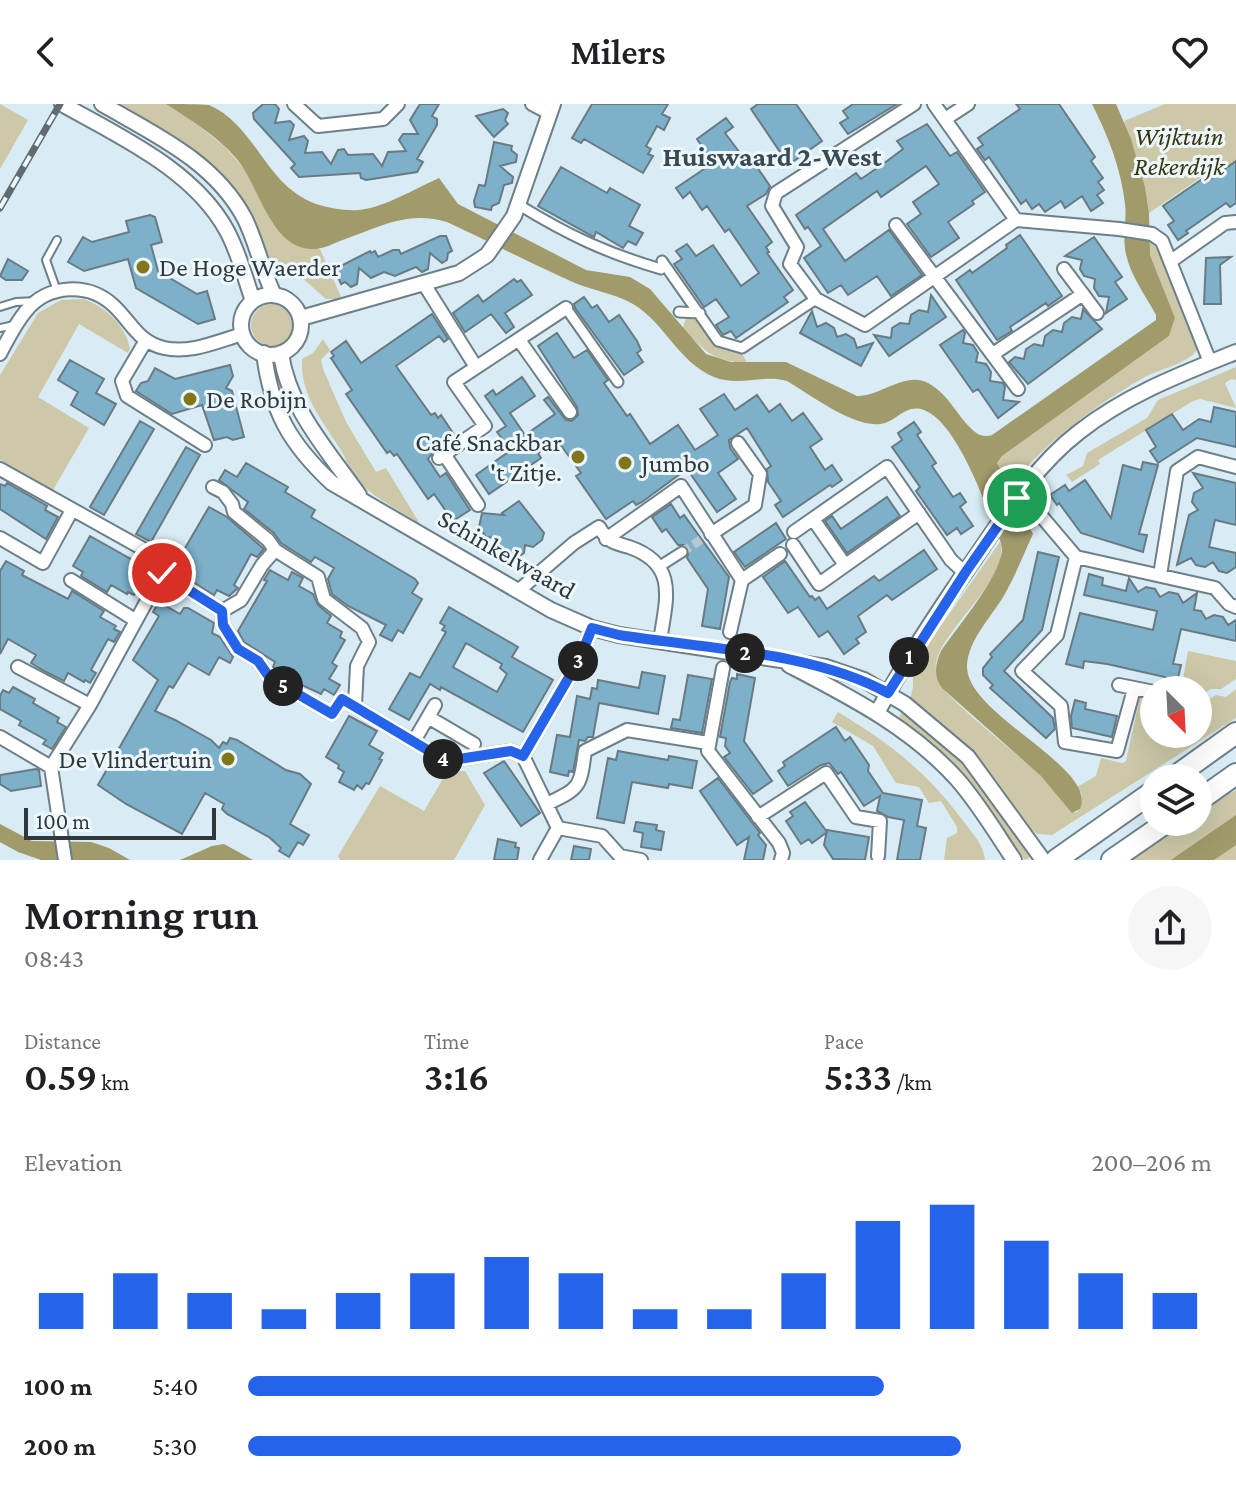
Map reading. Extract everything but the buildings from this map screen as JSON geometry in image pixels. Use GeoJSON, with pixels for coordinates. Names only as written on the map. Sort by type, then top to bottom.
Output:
{"type":"FeatureCollection","features":[{"type":"Feature","properties":{"kind":"highway"},"geometry":{"type":"LineString","coordinates":[[1193,764],[1236,733]]}},
{"type":"Feature","properties":{"kind":"highway"},"geometry":{"type":"LineString","coordinates":[[1212,791],[1236,774]]}},
{"type":"Feature","properties":{"kind":"highway"},"geometry":{"type":"LineString","coordinates":[[1056,860],[1140,801]]}},
{"type":"Feature","properties":{"kind":"highway"},"geometry":{"type":"LineString","coordinates":[[1112,860],[1147,836]]}},
{"type":"Feature","properties":{"kind":"street"},"geometry":{"type":"LineString","coordinates":[[62,104],[161,163],[209,204],[235,248],[253,301]]}},
{"type":"Feature","properties":{"kind":"street"},"geometry":{"type":"LineString","coordinates":[[102,104],[174,145],[219,180],[245,221],[274,295]]}},
{"type":"Feature","properties":{"kind":"street"},"geometry":{"type":"LineString","coordinates":[[294,104],[318,126],[383,119],[398,104]]}},
{"type":"Feature","properties":{"kind":"street"},"geometry":{"type":"LineString","coordinates":[[301,318],[470,268],[494,247],[519,205],[551,108],[532,104]]}},
{"type":"Feature","properties":{"kind":"street"},"geometry":{"type":"LineString","coordinates":[[914,104],[776,193],[772,206],[797,247],[790,264],[816,299],[865,325],[1016,220],[1152,234],[1162,241],[1210,362]]}},
{"type":"Feature","properties":{"kind":"street"},"geometry":{"type":"LineString","coordinates":[[934,104],[1016,220]]}},
{"type":"Feature","properties":{"kind":"street"},"geometry":{"type":"LineString","coordinates":[[945,119],[968,104]]}},
{"type":"Feature","properties":{"kind":"street"},"geometry":{"type":"LineString","coordinates":[[519,205],[565,234],[612,255],[662,265],[718,341],[742,348],[816,299]]}},
{"type":"Feature","properties":{"kind":"street"},"geometry":{"type":"LineString","coordinates":[[1171,261],[1225,223],[1236,222]]}},
{"type":"Feature","properties":{"kind":"street"},"geometry":{"type":"LineString","coordinates":[[896,225],[1018,389]]}},
{"type":"Feature","properties":{"kind":"street"},"geometry":{"type":"LineString","coordinates":[[1064,269],[1097,313]]}},
{"type":"Feature","properties":{"kind":"street"},"geometry":{"type":"LineString","coordinates":[[424,284],[476,367]]}},
{"type":"Feature","properties":{"kind":"street"},"geometry":{"type":"LineString","coordinates":[[0,354],[4,341],[37,301],[57,291],[82,290],[104,298],[145,342],[167,349],[182,350],[243,334]]}},
{"type":"Feature","properties":{"kind":"street"},"geometry":{"type":"LineString","coordinates":[[993,354],[1083,294]]}},
{"type":"Feature","properties":{"kind":"street"},"geometry":{"type":"LineString","coordinates":[[274,295],[291,302],[301,318],[298,337],[281,353],[264,353],[254,349],[243,334],[243,315],[253,301],[274,295]]}},
{"type":"Feature","properties":{"kind":"street"},"geometry":{"type":"LineString","coordinates":[[478,505],[442,456],[485,426],[454,382],[566,308],[618,382]]}},
{"type":"Feature","properties":{"kind":"street"},"geometry":{"type":"LineString","coordinates":[[679,312],[700,313]]}},
{"type":"Feature","properties":{"kind":"street"},"geometry":{"type":"LineString","coordinates":[[519,340],[570,412]]}},
{"type":"Feature","properties":{"kind":"street"},"geometry":{"type":"LineString","coordinates":[[145,342],[122,381],[127,396],[205,445]]}},
{"type":"Feature","properties":{"kind":"street"},"geometry":{"type":"LineString","coordinates":[[877,713],[992,532],[1019,495],[1067,442],[1093,422],[1149,388],[1236,352]]}},
{"type":"Feature","properties":{"kind":"street","name":"Schinkelwaard"},"geometry":{"type":"LineString","coordinates":[[264,353],[277,407],[298,449],[332,483],[518,591],[592,628],[826,667],[864,680],[888,693],[968,757],[1043,860]]}},
{"type":"Feature","properties":{"kind":"street","name":"Schinkelwaard"},"geometry":{"type":"LineString","coordinates":[[281,353],[283,370],[314,434],[361,499]]}},
{"type":"Feature","properties":{"kind":"street"},"geometry":{"type":"LineString","coordinates":[[706,536],[755,505],[760,474],[738,443]]}},
{"type":"Feature","properties":{"kind":"street"},"geometry":{"type":"LineString","coordinates":[[1160,575],[1177,471],[1198,457],[1236,467]]}},
{"type":"Feature","properties":{"kind":"street"},"geometry":{"type":"LineString","coordinates":[[730,632],[742,580],[780,554],[813,519],[887,467],[951,560],[965,573]]}},
{"type":"Feature","properties":{"kind":"street"},"geometry":{"type":"LineString","coordinates":[[0,469],[163,560],[162,573],[90,705],[51,767],[65,860]]}},
{"type":"Feature","properties":{"kind":"street"},"geometry":{"type":"LineString","coordinates":[[212,485],[223,492],[234,512],[256,529],[275,550],[318,577],[324,599],[362,628],[369,642],[357,666],[355,705]]}},
{"type":"Feature","properties":{"kind":"street"},"geometry":{"type":"LineString","coordinates":[[606,539],[681,486],[706,536],[742,580]]}},
{"type":"Feature","properties":{"kind":"street"},"geometry":{"type":"LineString","coordinates":[[1019,495],[1076,557],[1215,588],[1229,604],[1236,607]]}},
{"type":"Feature","properties":{"kind":"street"},"geometry":{"type":"LineString","coordinates":[[0,538],[43,563],[72,510]]}},
{"type":"Feature","properties":{"kind":"street"},"geometry":{"type":"LineString","coordinates":[[794,539],[819,584],[919,513]]}},
{"type":"Feature","properties":{"kind":"street"},"geometry":{"type":"LineString","coordinates":[[813,519],[845,565]]}},
{"type":"Feature","properties":{"kind":"street"},"geometry":{"type":"LineString","coordinates":[[518,591],[574,543],[599,527],[606,539],[647,555],[660,566],[666,581],[660,641]]}},
{"type":"Feature","properties":{"kind":"street"},"geometry":{"type":"LineString","coordinates":[[222,611],[241,600],[275,550]]}},
{"type":"Feature","properties":{"kind":"street"},"geometry":{"type":"LineString","coordinates":[[660,566],[682,552]]}},
{"type":"Feature","properties":{"kind":"street"},"geometry":{"type":"LineString","coordinates":[[1076,557],[1057,635],[1022,671],[1061,706],[1065,742],[1117,751],[1134,689]]}},
{"type":"Feature","properties":{"kind":"street"},"geometry":{"type":"LineString","coordinates":[[162,573],[222,611]]}},
{"type":"Feature","properties":{"kind":"street"},"geometry":{"type":"LineString","coordinates":[[71,580],[135,620]]}},
{"type":"Feature","properties":{"kind":"street"},"geometry":{"type":"LineString","coordinates":[[222,611],[223,625],[238,649],[258,661],[270,678],[332,714],[342,699],[446,761],[511,751],[523,756],[558,828]]}},
{"type":"Feature","properties":{"kind":"street"},"geometry":{"type":"LineString","coordinates":[[523,756],[579,660],[592,628]]}},
{"type":"Feature","properties":{"kind":"street","name":"Schinkelwaard"},"geometry":{"type":"LineString","coordinates":[[777,659],[877,713],[918,743],[955,777],[1014,860]]}},
{"type":"Feature","properties":{"kind":"street"},"geometry":{"type":"LineString","coordinates":[[18,667],[90,705]]}},
{"type":"Feature","properties":{"kind":"street"},"geometry":{"type":"LineString","coordinates":[[723,668],[708,751],[779,843],[783,853],[781,860]]}},
{"type":"Feature","properties":{"kind":"street"},"geometry":{"type":"LineString","coordinates":[[1119,685],[1140,690]]}},
{"type":"Feature","properties":{"kind":"street"},"geometry":{"type":"LineString","coordinates":[[414,741],[431,711],[474,744]]}},
{"type":"Feature","properties":{"kind":"street"},"geometry":{"type":"LineString","coordinates":[[547,804],[573,791],[581,780],[585,751],[627,730],[708,743]]}},
{"type":"Feature","properties":{"kind":"street"},"geometry":{"type":"LineString","coordinates":[[0,737],[51,767]]}},
{"type":"Feature","properties":{"kind":"street"},"geometry":{"type":"LineString","coordinates":[[758,817],[826,773],[856,817],[880,821],[878,856]]}},
{"type":"Feature","properties":{"kind":"street"},"geometry":{"type":"LineString","coordinates":[[540,860],[558,828]]}},
{"type":"Feature","properties":{"kind":"street"},"geometry":{"type":"LineString","coordinates":[[558,828],[602,836],[620,856],[641,860]]}},
{"type":"Feature","properties":{"kind":"lane"},"geometry":{"type":"LineString","coordinates":[[57,240],[46,260],[57,291]]}},
{"type":"Feature","properties":{"kind":"lane"},"geometry":{"type":"LineString","coordinates":[[0,307],[37,301]]}},
{"type":"Feature","properties":{"kind":"lane"},"geometry":{"type":"LineString","coordinates":[[0,328],[17,324]]}},
{"type":"Feature","properties":{"kind":"green space"},"geometry":{"type":"Polygon","coordinates":[[[0,104],[28,120],[0,169],[0,104]]]}},
{"type":"Feature","properties":{"kind":"green space"},"geometry":{"type":"Polygon","coordinates":[[[109,104],[166,104],[225,147],[246,171],[273,223],[309,249],[320,249],[342,299],[326,299],[301,277],[268,268],[225,180],[185,147],[109,104]]]}},
{"type":"Feature","properties":{"kind":"green space","name":"Wijktuin Rekerdijk"},"geometry":{"type":"Polygon","coordinates":[[[1165,104],[1236,104],[1236,164],[1214,179],[1209,172],[1149,213],[1145,187],[1124,121],[1165,104]]]}},
{"type":"Feature","properties":{"kind":"green space"},"geometry":{"type":"Polygon","coordinates":[[[1148,241],[1161,245],[1198,349],[1180,363],[1143,378],[1088,414],[1037,456],[1008,489],[997,463],[1002,456],[1169,336],[1175,318],[1150,255],[1148,241]]]}},
{"type":"Feature","properties":{"kind":"green space"},"geometry":{"type":"Polygon","coordinates":[[[83,299],[113,318],[124,332],[130,349],[128,353],[79,324],[38,397],[89,428],[53,490],[0,460],[0,375],[38,313],[61,300],[83,299]]]}},
{"type":"Feature","properties":{"kind":"green space"},"geometry":{"type":"Polygon","coordinates":[[[272,304],[287,310],[293,325],[287,340],[272,346],[257,340],[251,325],[257,310],[272,304]]]}},
{"type":"Feature","properties":{"kind":"green space"},"geometry":{"type":"Polygon","coordinates":[[[689,305],[716,342],[741,351],[747,363],[710,354],[683,328],[689,305]]]}},
{"type":"Feature","properties":{"kind":"green space"},"geometry":{"type":"Polygon","coordinates":[[[323,339],[330,350],[321,360],[323,369],[346,422],[376,472],[386,468],[420,524],[377,497],[354,476],[308,396],[302,359],[313,353],[323,339]]]}},
{"type":"Feature","properties":{"kind":"green space"},"geometry":{"type":"Polygon","coordinates":[[[1236,367],[1236,380],[1225,383],[1236,408],[1200,399],[1193,401],[1098,460],[1100,464],[1072,482],[1066,475],[1083,466],[1087,453],[1147,418],[1158,400],[1236,367]]]}},
{"type":"Feature","properties":{"kind":"green space"},"geometry":{"type":"Polygon","coordinates":[[[1000,542],[1001,556],[995,573],[938,657],[936,670],[946,692],[1038,773],[1076,813],[1080,809],[1082,794],[1077,787],[1096,776],[1101,758],[1122,763],[1126,761],[1140,696],[1140,748],[1189,748],[1164,764],[1140,764],[1140,779],[1052,835],[1037,834],[1028,827],[970,748],[910,699],[913,665],[1000,542]]]}},
{"type":"Feature","properties":{"kind":"green space"},"geometry":{"type":"Polygon","coordinates":[[[1188,651],[1236,661],[1236,679],[1221,689],[1212,689],[1212,676],[1184,676],[1188,651]]]}},
{"type":"Feature","properties":{"kind":"green space"},"geometry":{"type":"Polygon","coordinates":[[[1236,689],[1236,718],[1212,733],[1212,697],[1226,697],[1236,689]]]}},
{"type":"Feature","properties":{"kind":"green space"},"geometry":{"type":"Polygon","coordinates":[[[838,712],[891,748],[936,788],[974,835],[983,849],[985,860],[944,860],[947,838],[957,833],[957,827],[941,801],[929,803],[919,787],[896,783],[873,746],[832,722],[838,712]]]}},
{"type":"Feature","properties":{"kind":"green space"},"geometry":{"type":"Polygon","coordinates":[[[902,712],[942,743],[974,776],[1030,855],[1029,858],[1025,860],[959,770],[898,719],[902,712]]]}},
{"type":"Feature","properties":{"kind":"green space"},"geometry":{"type":"Polygon","coordinates":[[[465,771],[485,805],[454,860],[340,860],[338,856],[380,786],[424,811],[447,772],[465,771]]]}},
{"type":"Feature","properties":{"kind":"green space"},"geometry":{"type":"Polygon","coordinates":[[[1236,790],[1236,860],[1127,860],[1162,836],[1212,836],[1212,803],[1236,790]]]}},
{"type":"Feature","properties":{"kind":"shaded area"},"geometry":{"type":"Polygon","coordinates":[[[166,104],[209,105],[225,114],[284,184],[316,204],[348,210],[369,208],[439,178],[458,204],[586,270],[630,277],[650,289],[706,354],[731,362],[786,362],[857,396],[875,393],[901,382],[919,380],[936,388],[969,426],[985,436],[992,435],[1156,320],[1128,262],[1124,241],[1125,204],[1120,178],[1092,104],[1116,104],[1131,139],[1145,187],[1150,255],[1175,318],[1169,336],[1002,456],[997,463],[1033,534],[1007,590],[972,646],[967,666],[972,684],[987,703],[1070,776],[1081,793],[1080,809],[1072,813],[1041,776],[943,689],[936,675],[941,651],[985,589],[1002,552],[998,535],[965,458],[935,417],[924,410],[912,409],[886,423],[869,424],[832,409],[787,381],[733,381],[714,377],[691,362],[654,321],[633,304],[575,283],[447,222],[406,219],[322,248],[296,245],[284,237],[275,225],[243,168],[228,149],[166,104]]]}},
{"type":"Feature","properties":{"kind":"shaded area"},"geometry":{"type":"Polygon","coordinates":[[[1236,815],[1236,845],[1214,860],[1171,860],[1206,836],[1212,836],[1212,832],[1236,815]]]}},
{"type":"Feature","properties":{"kind":"shaded area"},"geometry":{"type":"Polygon","coordinates":[[[0,824],[32,841],[91,842],[130,860],[41,860],[0,842],[0,824]]]}},
{"type":"Feature","properties":{"kind":"shaded area"},"geometry":{"type":"Polygon","coordinates":[[[224,844],[253,860],[180,860],[212,846],[224,844]]]}},
{"type":"Feature","properties":{"kind":"tunnel"},"geometry":{"type":"LineString","coordinates":[[682,552],[702,539]]}},
{"type":"Feature","properties":{"kind":"railway"},"geometry":{"type":"LineString","coordinates":[[0,208],[60,104]]}},
{"type":"Feature","properties":{"kind":"place","name":"De Hoge Waerder"},"geometry":{"type":"Point","coordinates":[143,267]}},
{"type":"Feature","properties":{"kind":"place","name":"De Robijn"},"geometry":{"type":"Point","coordinates":[190,399]}},
{"type":"Feature","properties":{"kind":"place","name":"Café Snackbar 't Zitje."},"geometry":{"type":"Point","coordinates":[578,457]}},
{"type":"Feature","properties":{"kind":"place","name":"Jumbo"},"geometry":{"type":"Point","coordinates":[625,463]}},
{"type":"Feature","properties":{"kind":"place","name":"De Vlindertuin"},"geometry":{"type":"Point","coordinates":[228,759]}},
{"type":"Feature","properties":{"kind":"district","name":"Huiswaard 2-West"},"geometry":{"type":"Point","coordinates":[772,156]}},
{"type":"Feature","properties":{"kind":"route"},"geometry":{"type":"LineString","coordinates":[[162,573],[222,611],[223,625],[238,649],[258,661],[270,678],[332,714],[342,699],[446,761],[511,751],[523,756],[579,660],[592,628],[619,635],[826,667],[864,680],[888,693],[1017,498]]}}]}
